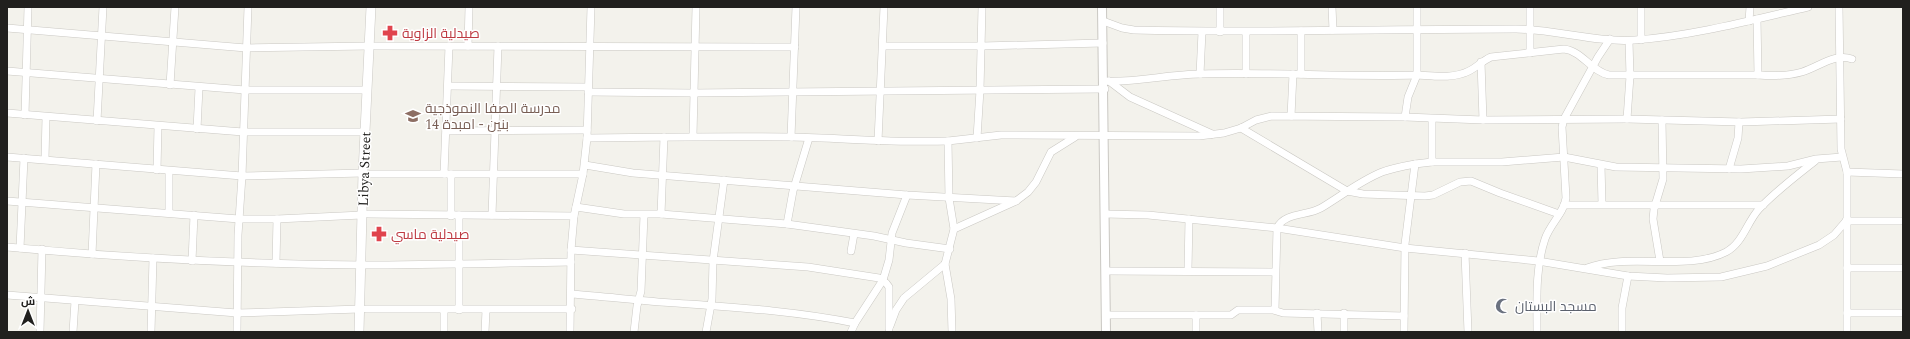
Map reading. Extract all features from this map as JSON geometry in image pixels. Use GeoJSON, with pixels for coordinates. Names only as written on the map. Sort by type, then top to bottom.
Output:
{"type":"FeatureCollection","features":[{"type":"Feature","properties":{"kind":"main road","name":"Libya Street"},"geometry":{"type":"LineString","coordinates":[[365,332],[363,309],[366,173],[373,17],[371,7]]}},
{"type":"Feature","properties":{"kind":"main road","name":"Libya Street"},"geometry":{"type":"LineString","coordinates":[[373,17],[376,7]]}},
{"type":"Feature","properties":{"kind":"main road","name":"Libya Street"},"geometry":{"type":"LineString","coordinates":[[368,126],[367,90],[372,46]]}},
{"type":"Feature","properties":{"kind":"main road","name":"Libya Street"},"geometry":{"type":"LineString","coordinates":[[359,332],[363,309]]}},
{"type":"Feature","properties":{"kind":"street"},"geometry":{"type":"LineString","coordinates":[[25,115],[28,7]]}},
{"type":"Feature","properties":{"kind":"street"},"geometry":{"type":"LineString","coordinates":[[97,121],[103,7]]}},
{"type":"Feature","properties":{"kind":"street"},"geometry":{"type":"LineString","coordinates":[[170,85],[175,7]]}},
{"type":"Feature","properties":{"kind":"street"},"geometry":{"type":"LineString","coordinates":[[237,332],[239,219],[248,7]]}},
{"type":"Feature","properties":{"kind":"street"},"geometry":{"type":"LineString","coordinates":[[468,46],[469,7]]}},
{"type":"Feature","properties":{"kind":"street"},"geometry":{"type":"LineString","coordinates":[[570,332],[572,309],[571,250],[574,216],[585,165],[587,138],[590,7]]}},
{"type":"Feature","properties":{"kind":"street"},"geometry":{"type":"LineString","coordinates":[[692,136],[696,7]]}},
{"type":"Feature","properties":{"kind":"street"},"geometry":{"type":"LineString","coordinates":[[792,137],[796,7]]}},
{"type":"Feature","properties":{"kind":"street"},"geometry":{"type":"LineString","coordinates":[[878,141],[884,7]]}},
{"type":"Feature","properties":{"kind":"street"},"geometry":{"type":"LineString","coordinates":[[977,138],[982,46],[982,7]]}},
{"type":"Feature","properties":{"kind":"street"},"geometry":{"type":"LineString","coordinates":[[1102,7],[1106,84],[1106,332]]}},
{"type":"Feature","properties":{"kind":"street"},"geometry":{"type":"LineString","coordinates":[[1220,7],[1220,32]]}},
{"type":"Feature","properties":{"kind":"street"},"geometry":{"type":"LineString","coordinates":[[1332,7],[1332,30]]}},
{"type":"Feature","properties":{"kind":"street"},"geometry":{"type":"LineString","coordinates":[[1405,117],[1408,97],[1417,75],[1417,7]]}},
{"type":"Feature","properties":{"kind":"street"},"geometry":{"type":"LineString","coordinates":[[1530,7],[1530,53]]}},
{"type":"Feature","properties":{"kind":"street"},"geometry":{"type":"LineString","coordinates":[[1641,7],[1641,40]]}},
{"type":"Feature","properties":{"kind":"street"},"geometry":{"type":"LineString","coordinates":[[1749,21],[1750,7]]}},
{"type":"Feature","properties":{"kind":"street"},"geometry":{"type":"LineString","coordinates":[[1103,21],[1122,28],[1134,30],[1202,32],[1332,30],[1530,30],[1629,41],[1757,20],[1786,10],[1808,7]]}},
{"type":"Feature","properties":{"kind":"street"},"geometry":{"type":"LineString","coordinates":[[1839,7],[1842,157],[1847,172],[1847,332]]}},
{"type":"Feature","properties":{"kind":"street"},"geometry":{"type":"LineString","coordinates":[[1757,20],[1758,75]]}},
{"type":"Feature","properties":{"kind":"street"},"geometry":{"type":"LineString","coordinates":[[7,28],[246,48],[372,46],[589,46],[695,48],[795,47]]}},
{"type":"Feature","properties":{"kind":"street"},"geometry":{"type":"LineString","coordinates":[[1301,31],[1301,74]]}},
{"type":"Feature","properties":{"kind":"street"},"geometry":{"type":"LineString","coordinates":[[1200,74],[1202,32]]}},
{"type":"Feature","properties":{"kind":"street"},"geometry":{"type":"LineString","coordinates":[[1246,32],[1246,74]]}},
{"type":"Feature","properties":{"kind":"street"},"geometry":{"type":"LineString","coordinates":[[1537,332],[1538,261],[1548,232],[1564,205],[1566,198],[1562,127],[1564,119],[1593,66],[1610,39]]}},
{"type":"Feature","properties":{"kind":"street"},"geometry":{"type":"LineString","coordinates":[[1627,119],[1630,76],[1629,41]]}},
{"type":"Feature","properties":{"kind":"street"},"geometry":{"type":"LineString","coordinates":[[883,46],[982,46],[1103,43]]}},
{"type":"Feature","properties":{"kind":"street"},"geometry":{"type":"LineString","coordinates":[[449,46],[447,131],[451,216]]}},
{"type":"Feature","properties":{"kind":"street"},"geometry":{"type":"LineString","coordinates":[[492,215],[498,46]]}},
{"type":"Feature","properties":{"kind":"street"},"geometry":{"type":"LineString","coordinates":[[448,86],[693,93],[980,90],[1106,84],[1200,74],[1436,76],[1462,74],[1481,62],[1491,58],[1566,49],[1575,53],[1604,74],[1630,76],[1758,75],[1800,73],[1839,57],[1852,59]]}},
{"type":"Feature","properties":{"kind":"street"},"geometry":{"type":"LineString","coordinates":[[1481,62],[1483,120]]}},
{"type":"Feature","properties":{"kind":"street"},"geometry":{"type":"LineString","coordinates":[[7,71],[199,88],[245,90],[367,90]]}},
{"type":"Feature","properties":{"kind":"street"},"geometry":{"type":"LineString","coordinates":[[1291,116],[1293,74]]}},
{"type":"Feature","properties":{"kind":"street"},"geometry":{"type":"LineString","coordinates":[[1106,84],[1130,97],[1215,135]]}},
{"type":"Feature","properties":{"kind":"street"},"geometry":{"type":"LineString","coordinates":[[197,129],[199,88]]}},
{"type":"Feature","properties":{"kind":"street"},"geometry":{"type":"LineString","coordinates":[[7,113],[243,132],[368,126]]}},
{"type":"Feature","properties":{"kind":"street"},"geometry":{"type":"LineString","coordinates":[[587,138],[692,136],[792,137],[878,141],[948,141],[1001,135],[1076,137],[1215,135],[1241,128],[1250,122],[1263,118],[1291,116],[1405,117],[1483,120],[1627,119],[1739,122],[1841,119]]}},
{"type":"Feature","properties":{"kind":"street"},"geometry":{"type":"LineString","coordinates":[[45,159],[46,117]]}},
{"type":"Feature","properties":{"kind":"street"},"geometry":{"type":"LineString","coordinates":[[1432,119],[1432,162]]}},
{"type":"Feature","properties":{"kind":"street"},"geometry":{"type":"LineString","coordinates":[[1660,261],[1653,224],[1655,205],[1663,185],[1662,120]]}},
{"type":"Feature","properties":{"kind":"street"},"geometry":{"type":"LineString","coordinates":[[1729,169],[1738,138],[1739,122]]}},
{"type":"Feature","properties":{"kind":"street"},"geometry":{"type":"LineString","coordinates":[[157,170],[158,126]]}},
{"type":"Feature","properties":{"kind":"street"},"geometry":{"type":"LineString","coordinates":[[1241,128],[1347,191],[1363,194],[1433,195],[1457,183],[1471,181],[1559,214]]}},
{"type":"Feature","properties":{"kind":"street"},"geometry":{"type":"LineString","coordinates":[[447,131],[587,130]]}},
{"type":"Feature","properties":{"kind":"street"},"geometry":{"type":"LineString","coordinates":[[661,214],[664,137]]}},
{"type":"Feature","properties":{"kind":"street"},"geometry":{"type":"LineString","coordinates":[[954,229],[1016,201],[1028,192],[1036,182],[1051,152],[1076,137]]}},
{"type":"Feature","properties":{"kind":"street"},"geometry":{"type":"LineString","coordinates":[[787,224],[795,186],[809,138]]}},
{"type":"Feature","properties":{"kind":"street"},"geometry":{"type":"LineString","coordinates":[[948,141],[949,198],[954,229],[945,264],[951,299],[952,332]]}},
{"type":"Feature","properties":{"kind":"street"},"geometry":{"type":"LineString","coordinates":[[7,157],[242,176],[366,173],[583,174]]}},
{"type":"Feature","properties":{"kind":"street"},"geometry":{"type":"LineString","coordinates":[[1275,310],[1277,228],[1283,221],[1321,208],[1347,191],[1381,173],[1415,164],[1432,162],[1502,162],[1564,157],[1601,164],[1631,167],[1729,169],[1788,166],[1816,159],[1842,157]]}},
{"type":"Feature","properties":{"kind":"street"},"geometry":{"type":"LineString","coordinates":[[20,248],[24,158]]}},
{"type":"Feature","properties":{"kind":"street"},"geometry":{"type":"LineString","coordinates":[[1587,268],[1610,262],[1699,259],[1726,252],[1737,244],[1754,216],[1763,205],[1816,159]]}},
{"type":"Feature","properties":{"kind":"street"},"geometry":{"type":"LineString","coordinates":[[92,254],[96,164]]}},
{"type":"Feature","properties":{"kind":"street"},"geometry":{"type":"LineString","coordinates":[[1404,332],[1405,248],[1410,195],[1415,164]]}},
{"type":"Feature","properties":{"kind":"street"},"geometry":{"type":"LineString","coordinates":[[1601,164],[1602,204]]}},
{"type":"Feature","properties":{"kind":"street"},"geometry":{"type":"LineString","coordinates":[[585,165],[633,173],[663,174],[907,195],[1016,201]]}},
{"type":"Feature","properties":{"kind":"street"},"geometry":{"type":"LineString","coordinates":[[168,213],[169,171]]}},
{"type":"Feature","properties":{"kind":"street"},"geometry":{"type":"LineString","coordinates":[[1847,172],[1903,174]]}},
{"type":"Feature","properties":{"kind":"street"},"geometry":{"type":"LineString","coordinates":[[706,332],[711,305],[713,261],[724,180]]}},
{"type":"Feature","properties":{"kind":"street"},"geometry":{"type":"LineString","coordinates":[[851,332],[855,323],[883,280],[889,260],[890,239],[907,195]]}},
{"type":"Feature","properties":{"kind":"street"},"geometry":{"type":"LineString","coordinates":[[7,201],[239,219],[277,219],[365,215],[574,216]]}},
{"type":"Feature","properties":{"kind":"street"},"geometry":{"type":"LineString","coordinates":[[1564,205],[1763,205]]}},
{"type":"Feature","properties":{"kind":"street"},"geometry":{"type":"LineString","coordinates":[[576,207],[624,214],[661,214],[787,224],[890,239],[922,246],[950,249]]}},
{"type":"Feature","properties":{"kind":"street"},"geometry":{"type":"LineString","coordinates":[[1105,214],[1148,215],[1277,228],[1405,248],[1538,261],[1628,276],[1693,278],[1721,277],[1767,266],[1818,245],[1834,235],[1846,221],[1903,221]]}},
{"type":"Feature","properties":{"kind":"street"},"geometry":{"type":"LineString","coordinates":[[192,261],[194,215]]}},
{"type":"Feature","properties":{"kind":"street"},"geometry":{"type":"LineString","coordinates":[[459,215],[459,310]]}},
{"type":"Feature","properties":{"kind":"street"},"geometry":{"type":"LineString","coordinates":[[634,332],[637,306],[640,299],[644,215]]}},
{"type":"Feature","properties":{"kind":"street"},"geometry":{"type":"LineString","coordinates":[[276,263],[277,219]]}},
{"type":"Feature","properties":{"kind":"street"},"geometry":{"type":"LineString","coordinates":[[1188,270],[1189,219]]}},
{"type":"Feature","properties":{"kind":"street"},"geometry":{"type":"LineString","coordinates":[[851,251],[854,234]]}},
{"type":"Feature","properties":{"kind":"street"},"geometry":{"type":"LineString","coordinates":[[7,247],[192,261],[364,265],[571,262]]}},
{"type":"Feature","properties":{"kind":"street"},"geometry":{"type":"LineString","coordinates":[[40,332],[42,250]]}},
{"type":"Feature","properties":{"kind":"street"},"geometry":{"type":"LineString","coordinates":[[571,250],[815,268],[883,280],[889,287],[888,331]]}},
{"type":"Feature","properties":{"kind":"street"},"geometry":{"type":"LineString","coordinates":[[1465,253],[1468,332]]}},
{"type":"Feature","properties":{"kind":"street"},"geometry":{"type":"LineString","coordinates":[[151,332],[153,258]]}},
{"type":"Feature","properties":{"kind":"street"},"geometry":{"type":"LineString","coordinates":[[888,331],[896,310],[904,298],[945,264]]}},
{"type":"Feature","properties":{"kind":"street"},"geometry":{"type":"LineString","coordinates":[[1847,268],[1903,268]]}},
{"type":"Feature","properties":{"kind":"street"},"geometry":{"type":"LineString","coordinates":[[1106,271],[1188,270],[1275,272]]}},
{"type":"Feature","properties":{"kind":"street"},"geometry":{"type":"LineString","coordinates":[[1622,332],[1622,308],[1628,276]]}},
{"type":"Feature","properties":{"kind":"street"},"geometry":{"type":"LineString","coordinates":[[7,294],[75,301],[152,305],[237,313],[363,309],[572,309]]}},
{"type":"Feature","properties":{"kind":"street"},"geometry":{"type":"LineString","coordinates":[[572,294],[795,312],[855,323]]}},
{"type":"Feature","properties":{"kind":"street"},"geometry":{"type":"LineString","coordinates":[[73,332],[75,301]]}},
{"type":"Feature","properties":{"kind":"street"},"geometry":{"type":"LineString","coordinates":[[444,310],[444,332]]}},
{"type":"Feature","properties":{"kind":"street"},"geometry":{"type":"LineString","coordinates":[[486,310],[486,332]]}},
{"type":"Feature","properties":{"kind":"street"},"geometry":{"type":"LineString","coordinates":[[1106,315],[1231,315],[1238,310],[1275,310],[1282,313],[1344,313],[1404,316]]}},
{"type":"Feature","properties":{"kind":"street"},"geometry":{"type":"LineString","coordinates":[[1317,313],[1318,332]]}},
{"type":"Feature","properties":{"kind":"street"},"geometry":{"type":"LineString","coordinates":[[1344,313],[1344,332]]}},
{"type":"Feature","properties":{"kind":"street"},"geometry":{"type":"LineString","coordinates":[[1847,313],[1903,313]]}},
{"type":"Feature","properties":{"kind":"street"},"geometry":{"type":"LineString","coordinates":[[1196,315],[1196,332]]}},
{"type":"Feature","properties":{"kind":"place","name":"صيدلية الزاوية"},"geometry":{"type":"Point","coordinates":[390,33]}},
{"type":"Feature","properties":{"kind":"place","name":"مدرسة الصفا النموذجية بنين - امبدة 14"},"geometry":{"type":"Point","coordinates":[413,116]}},
{"type":"Feature","properties":{"kind":"place","name":"صيدلية ماسي"},"geometry":{"type":"Point","coordinates":[379,234]}},
{"type":"Feature","properties":{"kind":"place","name":"مسجد البستان"},"geometry":{"type":"Point","coordinates":[1503,306]}}]}
